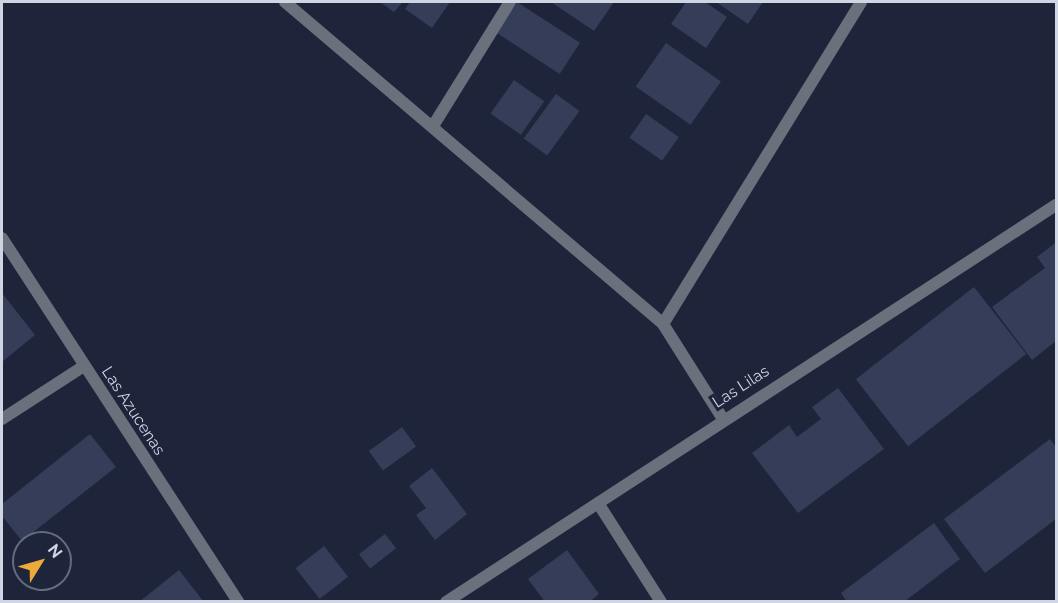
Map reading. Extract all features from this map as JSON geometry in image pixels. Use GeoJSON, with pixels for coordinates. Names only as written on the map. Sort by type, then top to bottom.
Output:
{"type":"FeatureCollection","features":[{"type":"Feature","properties":{"kind":"street"},"geometry":{"type":"LineString","coordinates":[[285,2],[663,324],[723,419]]}},
{"type":"Feature","properties":{"kind":"street"},"geometry":{"type":"LineString","coordinates":[[433,126],[510,2]]}},
{"type":"Feature","properties":{"kind":"street"},"geometry":{"type":"LineString","coordinates":[[663,324],[861,2]]}},
{"type":"Feature","properties":{"kind":"street","name":"Las Lilas"},"geometry":{"type":"LineString","coordinates":[[446,602],[723,419],[1056,205]]}},
{"type":"Feature","properties":{"kind":"street","name":"Las Azucenas"},"geometry":{"type":"LineString","coordinates":[[2,238],[238,602]]}},
{"type":"Feature","properties":{"kind":"street"},"geometry":{"type":"LineString","coordinates":[[2,419],[84,366]]}},
{"type":"Feature","properties":{"kind":"street"},"geometry":{"type":"LineString","coordinates":[[598,503],[661,602]]}},
{"type":"Feature","properties":{"kind":"building"},"geometry":{"type":"Polygon","coordinates":[[[380,2],[403,2],[394,12],[380,2]]]}},
{"type":"Feature","properties":{"kind":"building"},"geometry":{"type":"Polygon","coordinates":[[[410,2],[450,2],[432,28],[405,9],[410,2]]]}},
{"type":"Feature","properties":{"kind":"building"},"geometry":{"type":"Polygon","coordinates":[[[517,2],[580,43],[560,74],[497,33],[517,2]]]}},
{"type":"Feature","properties":{"kind":"building"},"geometry":{"type":"Polygon","coordinates":[[[551,2],[614,2],[594,31],[551,2]]]}},
{"type":"Feature","properties":{"kind":"building"},"geometry":{"type":"Polygon","coordinates":[[[686,2],[705,2],[727,17],[706,48],[671,24],[686,2]]]}},
{"type":"Feature","properties":{"kind":"building"},"geometry":{"type":"Polygon","coordinates":[[[716,2],[763,2],[748,24],[716,2]]]}},
{"type":"Feature","properties":{"kind":"building"},"geometry":{"type":"Polygon","coordinates":[[[666,43],[721,81],[690,125],[636,86],[666,43]]]}},
{"type":"Feature","properties":{"kind":"building"},"geometry":{"type":"Polygon","coordinates":[[[514,80],[544,101],[521,135],[490,114],[514,80]]]}},
{"type":"Feature","properties":{"kind":"building"},"geometry":{"type":"Polygon","coordinates":[[[556,94],[579,111],[547,156],[524,138],[556,94]]]}},
{"type":"Feature","properties":{"kind":"building"},"geometry":{"type":"Polygon","coordinates":[[[646,114],[679,137],[662,161],[629,138],[646,114]]]}},
{"type":"Feature","properties":{"kind":"building"},"geometry":{"type":"Polygon","coordinates":[[[1055,243],[1056,341],[1032,360],[992,307],[1045,268],[1037,257],[1055,243]]]}},
{"type":"Feature","properties":{"kind":"building"},"geometry":{"type":"Polygon","coordinates":[[[974,287],[1026,354],[908,446],[856,379],[974,287]]]}},
{"type":"Feature","properties":{"kind":"building"},"geometry":{"type":"Polygon","coordinates":[[[2,293],[35,335],[2,362],[2,293]]]}},
{"type":"Feature","properties":{"kind":"building"},"geometry":{"type":"Polygon","coordinates":[[[838,388],[884,449],[798,513],[752,453],[789,425],[797,437],[821,419],[812,407],[838,388]]]}},
{"type":"Feature","properties":{"kind":"building"},"geometry":{"type":"Polygon","coordinates":[[[402,427],[416,446],[383,471],[369,451],[402,427]]]}},
{"type":"Feature","properties":{"kind":"building"},"geometry":{"type":"Polygon","coordinates":[[[90,434],[116,467],[35,531],[14,531],[2,516],[2,504],[90,434]]]}},
{"type":"Feature","properties":{"kind":"building"},"geometry":{"type":"Polygon","coordinates":[[[1050,439],[1056,447],[1056,519],[985,573],[944,519],[1050,439]]]}},
{"type":"Feature","properties":{"kind":"building"},"geometry":{"type":"Polygon","coordinates":[[[432,468],[467,514],[435,540],[416,515],[426,508],[409,486],[432,468]]]}},
{"type":"Feature","properties":{"kind":"building"},"geometry":{"type":"Polygon","coordinates":[[[934,523],[960,559],[904,602],[847,602],[841,593],[934,523]]]}},
{"type":"Feature","properties":{"kind":"building"},"geometry":{"type":"Polygon","coordinates":[[[385,534],[396,548],[370,569],[359,554],[385,534]]]}},
{"type":"Feature","properties":{"kind":"building"},"geometry":{"type":"Polygon","coordinates":[[[324,546],[348,577],[320,599],[296,568],[324,546]]]}},
{"type":"Feature","properties":{"kind":"building"},"geometry":{"type":"Polygon","coordinates":[[[567,550],[599,594],[589,602],[545,602],[528,579],[567,550]]]}},
{"type":"Feature","properties":{"kind":"building"},"geometry":{"type":"Polygon","coordinates":[[[179,570],[204,602],[139,602],[179,570]]]}}]}
